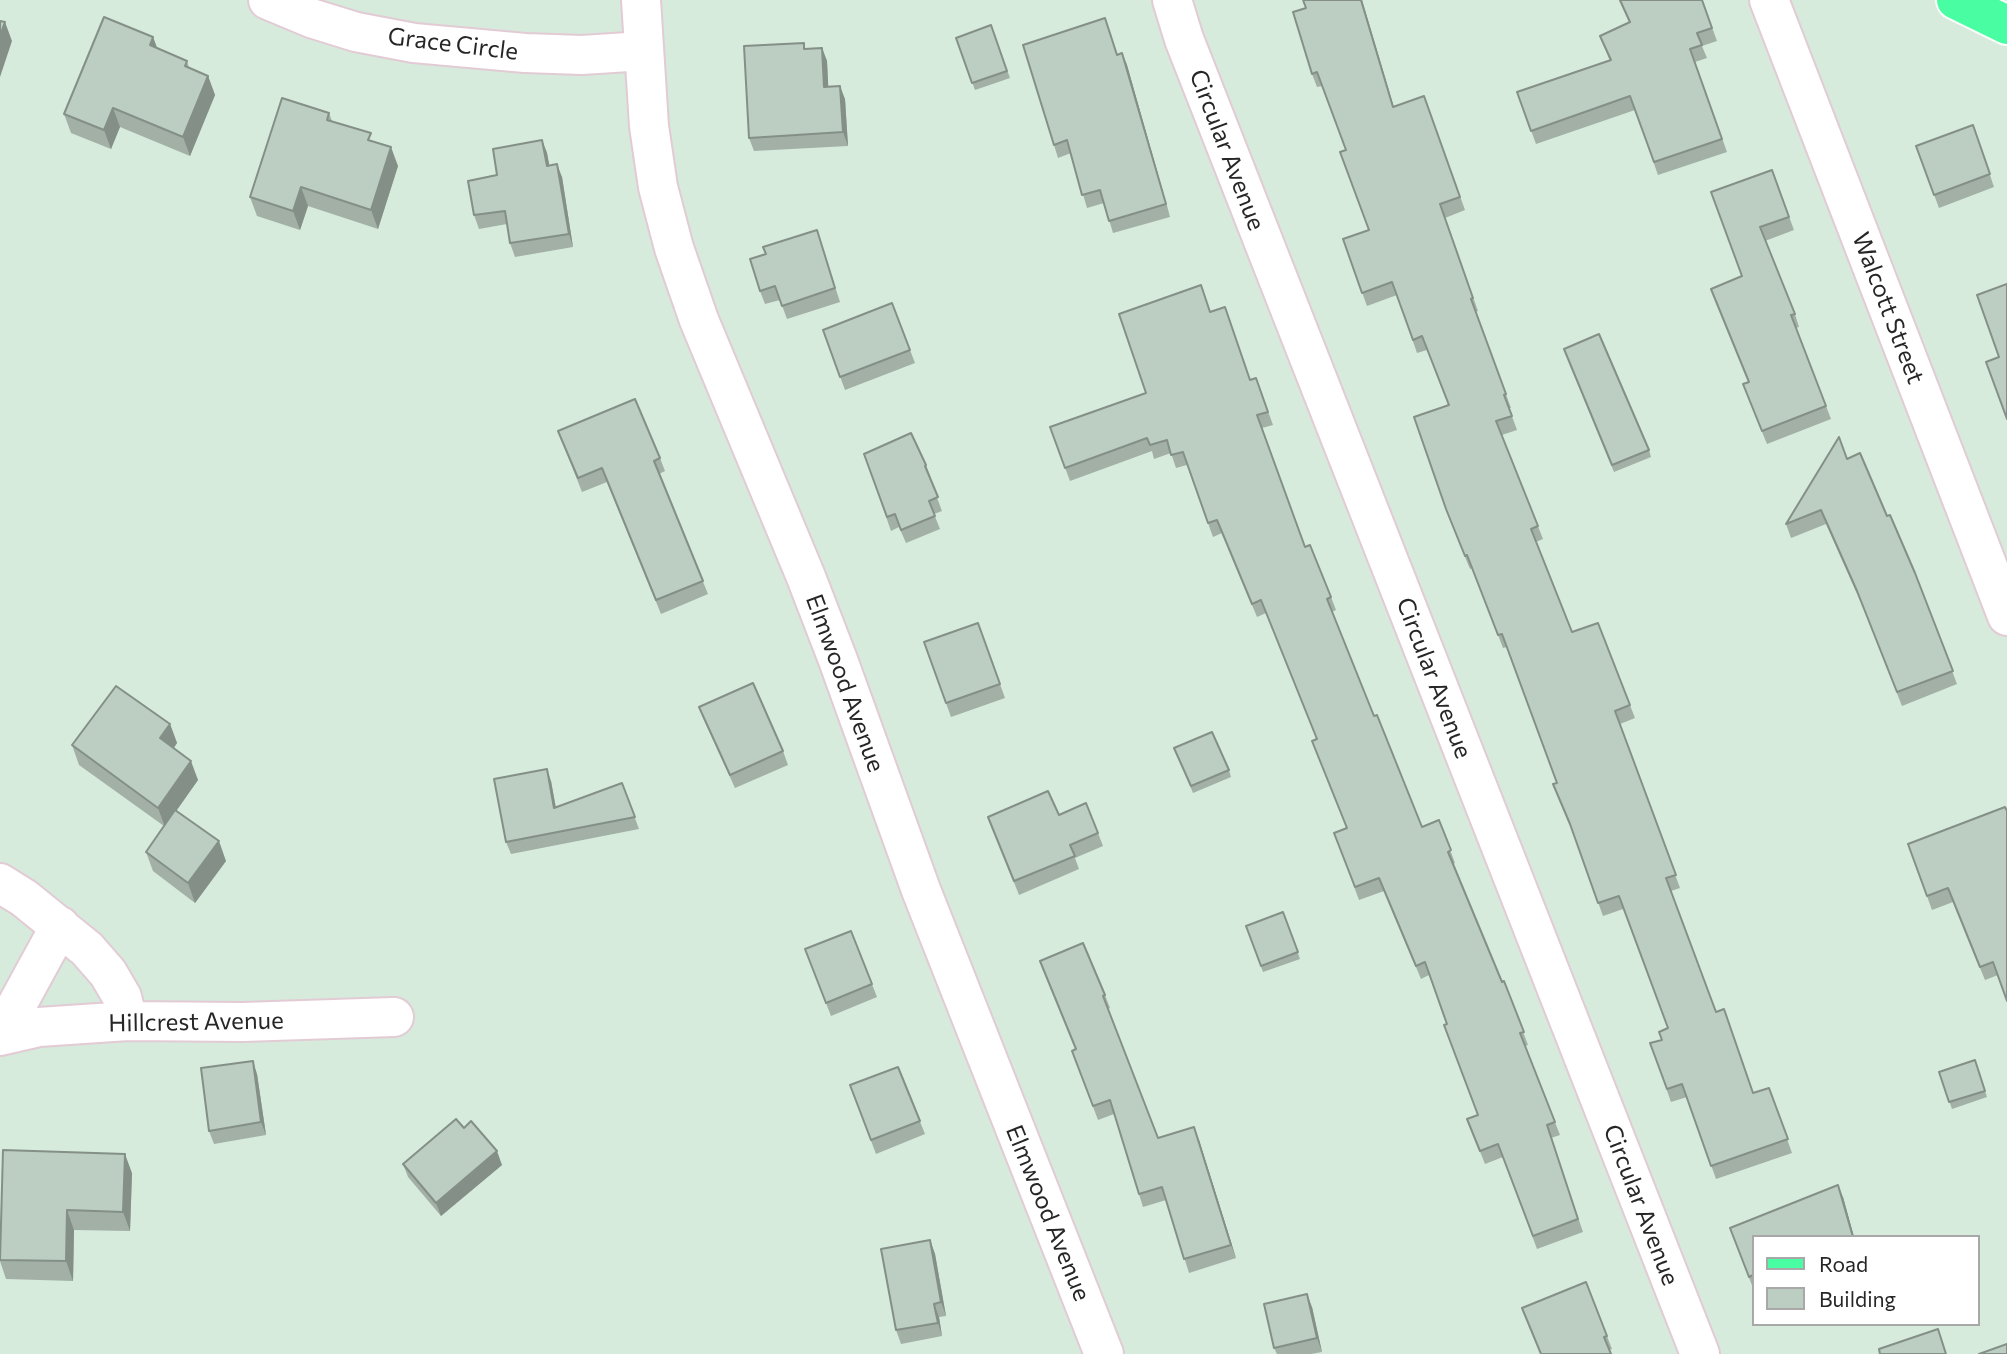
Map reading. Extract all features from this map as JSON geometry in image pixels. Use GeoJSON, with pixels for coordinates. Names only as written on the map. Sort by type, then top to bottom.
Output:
{"type":"FeatureCollection","features":[{"type":"Feature","properties":{"kind":"main road"},"geometry":{"type":"LineString","coordinates":[[1956,0],[2002,15]]}},
{"type":"Feature","properties":{"kind":"street","name":"Grace Circle"},"geometry":{"type":"LineString","coordinates":[[268,0],[311,18],[356,32],[414,43],[582,55],[644,51]]}},
{"type":"Feature","properties":{"kind":"street","name":"Elmwood Avenue"},"geometry":{"type":"LineString","coordinates":[[641,0],[649,126],[658,187],[674,248],[699,320],[806,577],[921,890],[1104,1354]]}},
{"type":"Feature","properties":{"kind":"street","name":"Circular Avenue"},"geometry":{"type":"LineString","coordinates":[[1172,0],[1184,39],[1700,1354]]}},
{"type":"Feature","properties":{"kind":"street","name":"Walcott Street"},"geometry":{"type":"LineString","coordinates":[[1769,0],[2007,616]]}},
{"type":"Feature","properties":{"kind":"street"},"geometry":{"type":"LineString","coordinates":[[0,883],[24,898],[87,949],[108,973],[122,997],[128,1021]]}},
{"type":"Feature","properties":{"kind":"street"},"geometry":{"type":"LineString","coordinates":[[0,1036],[60,926]]}},
{"type":"Feature","properties":{"kind":"street","name":"Hillcrest Avenue"},"geometry":{"type":"LineString","coordinates":[[0,1036],[39,1027],[128,1021],[243,1022],[394,1017]]}},
{"type":"Feature","properties":{"kind":"building"},"geometry":{"type":"Polygon","coordinates":[[[1303,0],[1361,0],[1393,107],[1424,96],[1460,197],[1440,204],[1506,394],[1504,395],[1512,416],[1496,421],[1538,526],[1531,529],[1572,632],[1598,623],[1630,705],[1615,711],[1676,875],[1666,878],[1716,1012],[1724,1009],[1753,1093],[1769,1088],[1788,1139],[1711,1166],[1682,1084],[1667,1089],[1650,1043],[1662,1040],[1659,1032],[1668,1028],[1619,896],[1598,903],[1553,784],[1557,783],[1502,634],[1498,635],[1467,555],[1465,556],[1414,417],[1449,405],[1422,336],[1413,340],[1392,282],[1362,293],[1343,239],[1369,230],[1340,152],[1346,150],[1317,72],[1312,74],[1293,12],[1306,8],[1303,0]]]}},
{"type":"Feature","properties":{"kind":"building"},"geometry":{"type":"Polygon","coordinates":[[[1620,0],[1702,0],[1712,28],[1697,33],[1702,45],[1690,49],[1722,139],[1654,162],[1630,96],[1531,131],[1517,92],[1611,60],[1600,36],[1630,22],[1620,0]]]}},
{"type":"Feature","properties":{"kind":"building"},"geometry":{"type":"Polygon","coordinates":[[[104,17],[153,37],[150,45],[187,61],[185,66],[208,76],[183,137],[113,108],[104,130],[64,114],[104,17]]]}},
{"type":"Feature","properties":{"kind":"building"},"geometry":{"type":"Polygon","coordinates":[[[1105,18],[1117,55],[1122,53],[1166,204],[1109,221],[1100,190],[1082,195],[1067,140],[1054,145],[1023,45],[1105,18]]]}},
{"type":"Feature","properties":{"kind":"building"},"geometry":{"type":"Polygon","coordinates":[[[0,21],[5,22],[0,36],[0,21]]]}},
{"type":"Feature","properties":{"kind":"building"},"geometry":{"type":"Polygon","coordinates":[[[991,25],[1007,71],[972,83],[956,38],[991,25]]]}},
{"type":"Feature","properties":{"kind":"building"},"geometry":{"type":"Polygon","coordinates":[[[804,43],[804,49],[822,48],[824,87],[840,86],[843,132],[749,138],[744,46],[804,43]]]}},
{"type":"Feature","properties":{"kind":"building"},"geometry":{"type":"Polygon","coordinates":[[[282,98],[329,113],[327,120],[371,133],[368,140],[391,147],[371,210],[301,187],[293,211],[250,197],[282,98]]]}},
{"type":"Feature","properties":{"kind":"building"},"geometry":{"type":"Polygon","coordinates":[[[1973,125],[1990,174],[1934,195],[1916,146],[1973,125]]]}},
{"type":"Feature","properties":{"kind":"building"},"geometry":{"type":"Polygon","coordinates":[[[542,140],[547,166],[557,164],[569,234],[510,243],[505,211],[474,215],[468,181],[497,175],[493,149],[542,140]]]}},
{"type":"Feature","properties":{"kind":"building"},"geometry":{"type":"Polygon","coordinates":[[[1772,170],[1789,217],[1760,227],[1795,314],[1791,315],[1826,406],[1762,431],[1743,384],[1749,382],[1711,289],[1742,276],[1711,192],[1772,170]]]}},
{"type":"Feature","properties":{"kind":"building"},"geometry":{"type":"Polygon","coordinates":[[[817,230],[835,288],[782,306],[775,286],[760,291],[750,259],[766,254],[763,247],[817,230]]]}},
{"type":"Feature","properties":{"kind":"building"},"geometry":{"type":"Polygon","coordinates":[[[2007,284],[2007,419],[1986,362],[1999,357],[1977,295],[2007,284]]]}},
{"type":"Feature","properties":{"kind":"building"},"geometry":{"type":"Polygon","coordinates":[[[1201,285],[1210,312],[1225,307],[1250,380],[1256,378],[1268,412],[1257,415],[1305,547],[1310,545],[1331,597],[1327,599],[1374,716],[1377,715],[1422,827],[1439,820],[1451,850],[1448,852],[1524,1032],[1520,1033],[1555,1122],[1547,1125],[1578,1219],[1533,1236],[1498,1144],[1480,1151],[1467,1119],[1478,1115],[1444,1025],[1447,1024],[1425,962],[1416,966],[1379,878],[1355,887],[1334,833],[1347,828],[1312,741],[1317,739],[1261,600],[1252,604],[1217,520],[1208,523],[1183,452],[1171,455],[1167,440],[1150,445],[1147,438],[1065,468],[1050,427],[1146,393],[1119,314],[1201,285]]]}},
{"type":"Feature","properties":{"kind":"building"},"geometry":{"type":"Polygon","coordinates":[[[892,303],[910,350],[840,377],[823,330],[892,303]]]}},
{"type":"Feature","properties":{"kind":"building"},"geometry":{"type":"Polygon","coordinates":[[[1599,334],[1649,450],[1612,465],[1564,349],[1599,334]]]}},
{"type":"Feature","properties":{"kind":"building"},"geometry":{"type":"Polygon","coordinates":[[[635,399],[660,458],[654,461],[703,581],[656,600],[602,468],[578,478],[558,431],[635,399]]]}},
{"type":"Feature","properties":{"kind":"building"},"geometry":{"type":"Polygon","coordinates":[[[911,433],[938,497],[929,501],[935,516],[901,530],[895,514],[887,517],[864,454],[911,433]]]}},
{"type":"Feature","properties":{"kind":"building"},"geometry":{"type":"Polygon","coordinates":[[[1839,437],[1847,459],[1860,453],[1915,573],[1953,671],[1897,692],[1821,510],[1786,524],[1839,437]]]}},
{"type":"Feature","properties":{"kind":"building"},"geometry":{"type":"Polygon","coordinates":[[[978,623],[1000,684],[946,703],[924,642],[978,623]]]}},
{"type":"Feature","properties":{"kind":"building"},"geometry":{"type":"Polygon","coordinates":[[[753,683],[783,751],[730,775],[699,707],[753,683]]]}},
{"type":"Feature","properties":{"kind":"building"},"geometry":{"type":"Polygon","coordinates":[[[116,686],[170,724],[160,738],[191,761],[158,808],[72,745],[116,686]]]}},
{"type":"Feature","properties":{"kind":"building"},"geometry":{"type":"Polygon","coordinates":[[[1212,732],[1229,770],[1191,786],[1174,748],[1212,732]]]}},
{"type":"Feature","properties":{"kind":"building"},"geometry":{"type":"Polygon","coordinates":[[[547,769],[554,808],[622,783],[635,817],[506,842],[494,779],[547,769]]]}},
{"type":"Feature","properties":{"kind":"building"},"geometry":{"type":"Polygon","coordinates":[[[1048,791],[1059,815],[1086,803],[1098,833],[1070,845],[1075,856],[1014,881],[988,817],[1048,791]]]}},
{"type":"Feature","properties":{"kind":"building"},"geometry":{"type":"Polygon","coordinates":[[[2005,807],[2007,1001],[1993,962],[1980,967],[1948,888],[1927,896],[1908,844],[2005,807]]]}},
{"type":"Feature","properties":{"kind":"building"},"geometry":{"type":"Polygon","coordinates":[[[175,810],[219,841],[188,883],[146,852],[175,810]]]}},
{"type":"Feature","properties":{"kind":"building"},"geometry":{"type":"Polygon","coordinates":[[[1283,912],[1298,952],[1261,966],[1246,926],[1283,912]]]}},
{"type":"Feature","properties":{"kind":"building"},"geometry":{"type":"Polygon","coordinates":[[[851,931],[872,984],[826,1003],[805,949],[851,931]]]}},
{"type":"Feature","properties":{"kind":"building"},"geometry":{"type":"Polygon","coordinates":[[[1083,943],[1158,1138],[1194,1127],[1231,1245],[1184,1259],[1162,1187],[1139,1194],[1110,1100],[1093,1106],[1072,1051],[1076,1049],[1040,961],[1083,943]]]}},
{"type":"Feature","properties":{"kind":"building"},"geometry":{"type":"Polygon","coordinates":[[[1975,1060],[1985,1091],[1949,1102],[1939,1072],[1975,1060]]]}},
{"type":"Feature","properties":{"kind":"building"},"geometry":{"type":"Polygon","coordinates":[[[253,1061],[261,1122],[209,1131],[201,1068],[253,1061]]]}},
{"type":"Feature","properties":{"kind":"building"},"geometry":{"type":"Polygon","coordinates":[[[898,1067],[920,1121],[871,1140],[850,1085],[898,1067]]]}},
{"type":"Feature","properties":{"kind":"building"},"geometry":{"type":"Polygon","coordinates":[[[456,1119],[464,1128],[471,1121],[497,1151],[436,1203],[403,1164],[456,1119]]]}},
{"type":"Feature","properties":{"kind":"building"},"geometry":{"type":"Polygon","coordinates":[[[3,1150],[125,1154],[123,1212],[67,1210],[66,1261],[0,1260],[3,1150]]]}},
{"type":"Feature","properties":{"kind":"building"},"geometry":{"type":"Polygon","coordinates":[[[1838,1185],[1852,1235],[1752,1235],[1752,1276],[1749,1277],[1730,1228],[1838,1185]]]}},
{"type":"Feature","properties":{"kind":"building"},"geometry":{"type":"Polygon","coordinates":[[[930,1240],[941,1302],[934,1304],[938,1323],[896,1330],[881,1249],[930,1240]]]}},
{"type":"Feature","properties":{"kind":"building"},"geometry":{"type":"Polygon","coordinates":[[[1586,1282],[1607,1336],[1604,1337],[1611,1354],[1541,1354],[1522,1308],[1586,1282]]]}},
{"type":"Feature","properties":{"kind":"building"},"geometry":{"type":"Polygon","coordinates":[[[1307,1294],[1317,1338],[1274,1348],[1264,1304],[1307,1294]]]}},
{"type":"Feature","properties":{"kind":"building"},"geometry":{"type":"Polygon","coordinates":[[[1938,1329],[1946,1354],[1880,1354],[1879,1349],[1938,1329]]]}},
{"type":"Feature","properties":{"kind":"building"},"geometry":{"type":"Polygon","coordinates":[[[2007,1344],[2007,1354],[1979,1354],[2007,1344]]]}}]}
